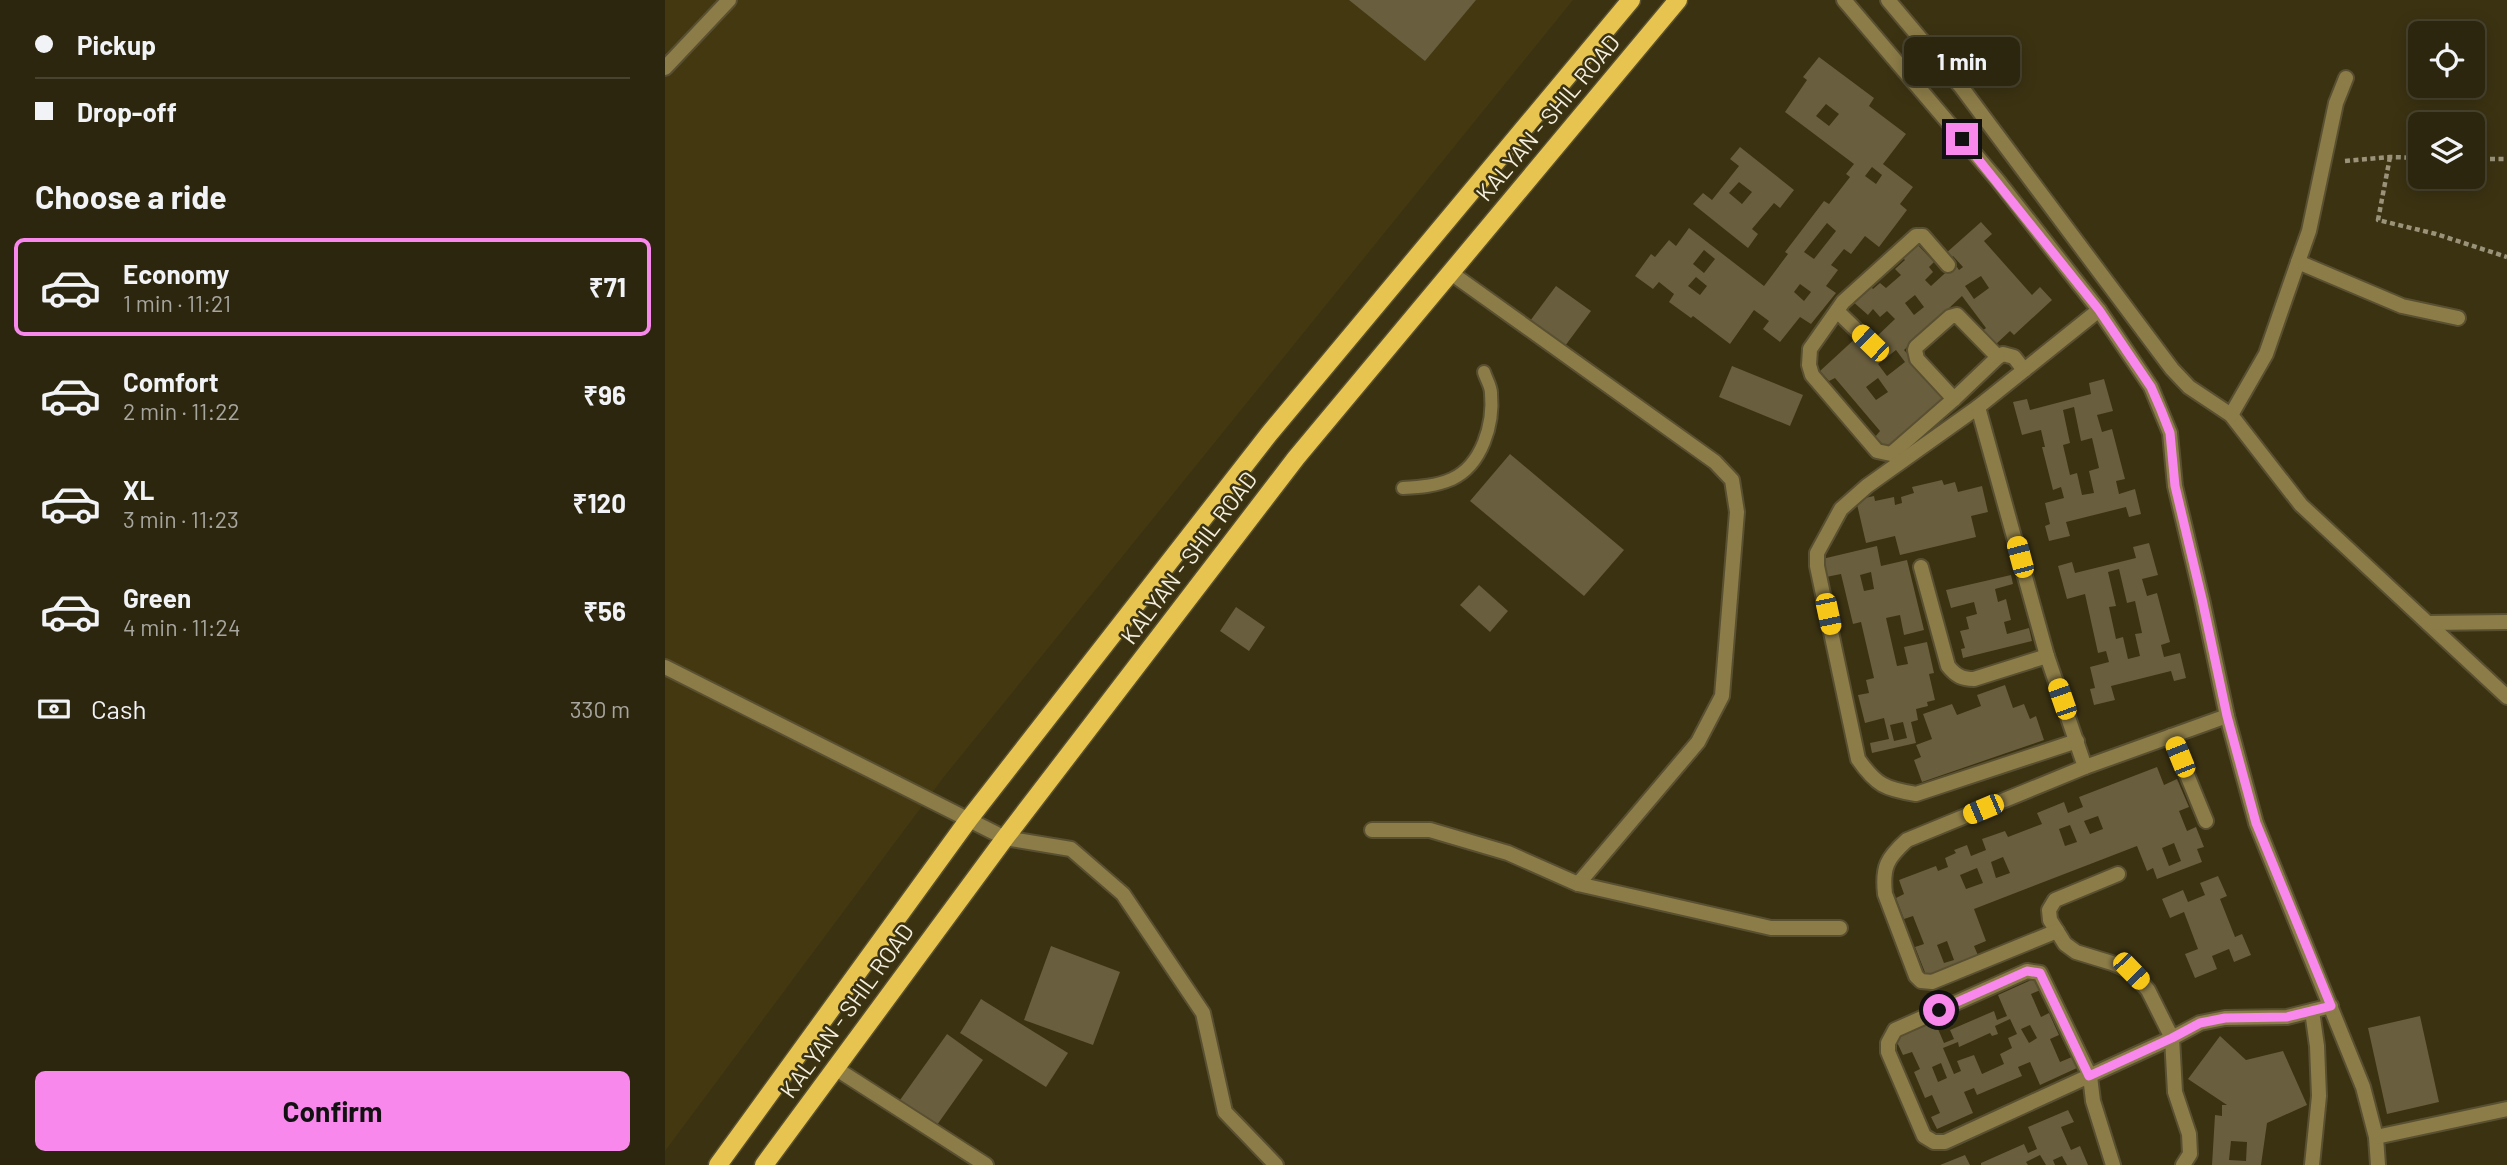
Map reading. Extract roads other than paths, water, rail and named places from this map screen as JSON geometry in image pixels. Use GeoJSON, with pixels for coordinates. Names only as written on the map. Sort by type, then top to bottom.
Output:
{"type":"FeatureCollection","features":[{"type":"Feature","properties":{"kind":"main road","name":"KALYAN - SHIL ROAD"},"geometry":{"type":"LineString","coordinates":[[718,1165],[969,819],[1269,434],[1631,0]]}},
{"type":"Feature","properties":{"kind":"main road","name":"KALYAN - SHIL ROAD"},"geometry":{"type":"LineString","coordinates":[[764,1165],[1005,838],[1296,458],[1678,0]]}},
{"type":"Feature","properties":{"kind":"street"},"geometry":{"type":"LineString","coordinates":[[665,68],[729,0]]}},
{"type":"Feature","properties":{"kind":"street"},"geometry":{"type":"LineString","coordinates":[[1844,0],[1998,181],[2099,310],[2151,387],[2170,433],[2175,486],[2227,716],[2256,823],[2363,1087],[2376,1137],[2378,1165]]}},
{"type":"Feature","properties":{"kind":"street"},"geometry":{"type":"LineString","coordinates":[[1888,0],[1962,88],[2172,369],[2189,387],[2231,415],[2301,505],[2507,697]]}},
{"type":"Feature","properties":{"kind":"street"},"geometry":{"type":"LineString","coordinates":[[2231,415],[2266,354],[2309,231],[2336,103],[2346,78]]}},
{"type":"Feature","properties":{"kind":"street"},"geometry":{"type":"LineString","coordinates":[[1948,265],[1919,234],[1851,294],[1837,311],[1810,349],[1809,365],[1812,375],[1877,452],[1886,454],[1896,452],[1998,357],[2003,354],[2014,357],[2024,370]]}},
{"type":"Feature","properties":{"kind":"street"},"geometry":{"type":"LineString","coordinates":[[2298,262],[2402,306],[2458,318]]}},
{"type":"Feature","properties":{"kind":"street"},"geometry":{"type":"LineString","coordinates":[[1451,273],[1715,462],[1732,481],[1737,512],[1722,696],[1699,742],[1578,884]]}},
{"type":"Feature","properties":{"kind":"street"},"geometry":{"type":"LineString","coordinates":[[2077,741],[1916,794],[1888,789],[1872,778],[1858,759],[1817,566],[1817,553],[1841,509],[1867,486],[1978,407],[2099,310]]}},
{"type":"Feature","properties":{"kind":"street"},"geometry":{"type":"LineString","coordinates":[[1837,311],[1870,343]]}},
{"type":"Feature","properties":{"kind":"street"},"geometry":{"type":"LineString","coordinates":[[1954,399],[1917,359],[1916,347],[1957,314],[1998,357]]}},
{"type":"Feature","properties":{"kind":"street"},"geometry":{"type":"LineString","coordinates":[[1978,407],[2047,656],[2085,766]]}},
{"type":"Feature","properties":{"kind":"street"},"geometry":{"type":"LineString","coordinates":[[1921,567],[1948,666],[1954,674],[1963,679],[1975,679],[2047,656]]}},
{"type":"Feature","properties":{"kind":"street"},"geometry":{"type":"LineString","coordinates":[[2428,623],[2507,622]]}},
{"type":"Feature","properties":{"kind":"street"},"geometry":{"type":"LineString","coordinates":[[665,667],[1005,838],[1071,849],[1123,894],[1203,1013],[1225,1112],[1276,1165]]}},
{"type":"Feature","properties":{"kind":"street"},"geometry":{"type":"LineString","coordinates":[[2057,930],[1932,982],[1921,981],[1916,976],[1885,894],[1885,868],[1890,856],[1907,840],[2085,766],[2227,716]]}},
{"type":"Feature","properties":{"kind":"street"},"geometry":{"type":"LineString","coordinates":[[2171,736],[2206,821]]}},
{"type":"Feature","properties":{"kind":"street"},"geometry":{"type":"LineString","coordinates":[[1373,830],[1430,830],[1508,853],[1578,884],[1772,928],[1840,928]]}},
{"type":"Feature","properties":{"kind":"street"},"geometry":{"type":"LineString","coordinates":[[2117,874],[2055,901],[2049,910],[2050,920],[2065,944],[2076,952],[2112,962],[2131,971],[2148,990],[2172,1038],[2175,1091],[2189,1134],[2190,1154],[2183,1165]]}},
{"type":"Feature","properties":{"kind":"street"},"geometry":{"type":"LineString","coordinates":[[2113,1165],[2093,1101],[2089,1076],[2044,977],[2033,970],[1895,1030],[1888,1043],[1888,1052],[1924,1136],[1934,1142],[1945,1142],[2089,1076],[2172,1038],[2200,1023],[2225,1018],[2287,1017],[2331,1006]]}},
{"type":"Feature","properties":{"kind":"street"},"geometry":{"type":"LineString","coordinates":[[2312,1011],[2317,1046],[2319,1096],[2312,1165]]}},
{"type":"Feature","properties":{"kind":"street"},"geometry":{"type":"LineString","coordinates":[[835,1068],[986,1165]]}},
{"type":"Feature","properties":{"kind":"street"},"geometry":{"type":"LineString","coordinates":[[2376,1137],[2507,1110]]}},
{"type":"Feature","properties":{"kind":"lane"},"geometry":{"type":"LineString","coordinates":[[1403,488],[1428,486],[1454,478],[1471,464],[1484,444],[1490,416],[1491,391],[1484,372]]}}]}
